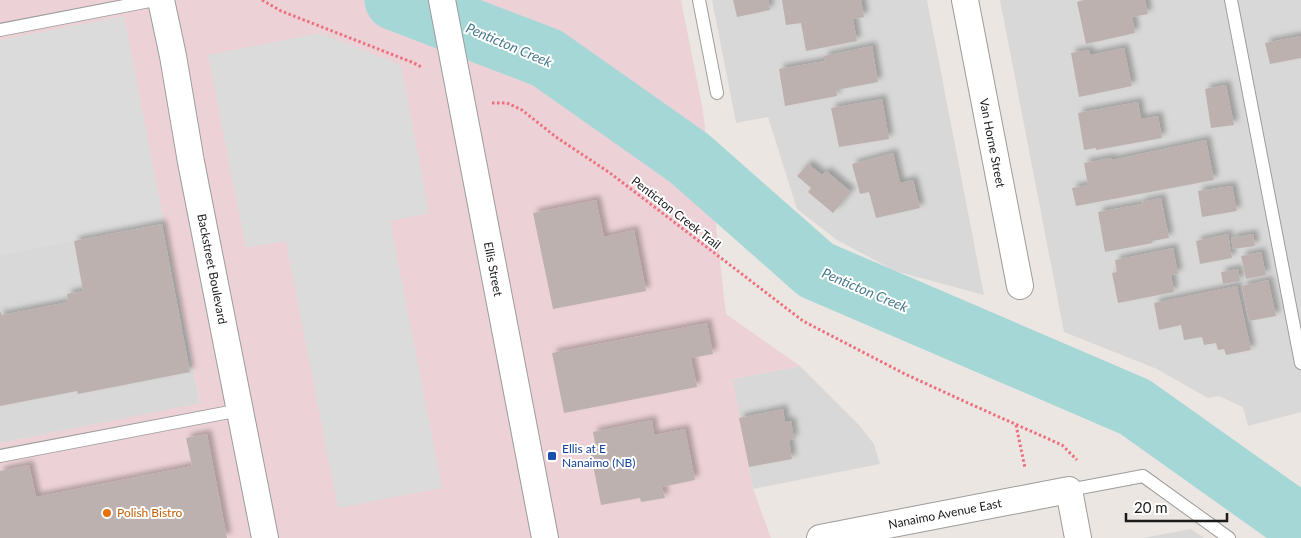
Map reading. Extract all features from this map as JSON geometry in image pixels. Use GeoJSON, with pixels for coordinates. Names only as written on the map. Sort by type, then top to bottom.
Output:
{"type":"FeatureCollection","features":[{"type":"Feature","properties":{"kind":"street","name":"Backstreet Boulevard"},"geometry":{"type":"LineString","coordinates":[[161,0],[265,538]]}},
{"type":"Feature","properties":{"kind":"street","name":"Ellis Street"},"geometry":{"type":"LineString","coordinates":[[442,0],[545,538]]}},
{"type":"Feature","properties":{"kind":"street","name":"Van Horne Street"},"geometry":{"type":"LineString","coordinates":[[965,0],[1020,286]]}},
{"type":"Feature","properties":{"kind":"street","name":"Nanaimo Avenue East"},"geometry":{"type":"LineString","coordinates":[[820,538],[1069,490]]}},
{"type":"Feature","properties":{"kind":"street"},"geometry":{"type":"LineString","coordinates":[[1069,490],[1078,538]]}},
{"type":"Feature","properties":{"kind":"lane"},"geometry":{"type":"LineString","coordinates":[[0,30],[155,0]]}},
{"type":"Feature","properties":{"kind":"lane"},"geometry":{"type":"LineString","coordinates":[[699,0],[717,93]]}},
{"type":"Feature","properties":{"kind":"lane"},"geometry":{"type":"LineString","coordinates":[[1231,0],[1301,363]]}},
{"type":"Feature","properties":{"kind":"lane"},"geometry":{"type":"LineString","coordinates":[[0,456],[240,410]]}},
{"type":"Feature","properties":{"kind":"lane"},"geometry":{"type":"LineString","coordinates":[[1069,490],[1142,476],[1229,538]]}},
{"type":"Feature","properties":{"kind":"path","name":"Penticton Creek Trail"},"geometry":{"type":"LineString","coordinates":[[262,0],[281,11],[457,78],[488,104],[507,103],[522,110],[556,137],[662,212],[802,322],[905,374],[1062,445],[1073,455]]}},
{"type":"Feature","properties":{"kind":"path"},"geometry":{"type":"LineString","coordinates":[[1016,425],[1030,498]]}},
{"type":"Feature","properties":{"kind":"shaded area"},"geometry":{"type":"Polygon","coordinates":[[[0,0],[681,0],[703,111],[726,314],[800,366],[733,379],[753,489],[771,538],[0,538],[0,443],[200,403],[164,223],[0,255],[0,0]]]}},
{"type":"Feature","properties":{"kind":"shaded area"},"geometry":{"type":"Polygon","coordinates":[[[712,0],[927,0],[984,295],[895,271],[837,240],[797,209],[768,117],[736,123],[712,0]]]}},
{"type":"Feature","properties":{"kind":"shaded area"},"geometry":{"type":"Polygon","coordinates":[[[1000,0],[1301,0],[1301,412],[1248,426],[1243,407],[1219,396],[1208,398],[1157,369],[1064,332],[1000,0]]]}},
{"type":"Feature","properties":{"kind":"shaded area"},"geometry":{"type":"Polygon","coordinates":[[[124,16],[164,223],[0,255],[0,40],[124,16]]]}},
{"type":"Feature","properties":{"kind":"shaded area"},"geometry":{"type":"Polygon","coordinates":[[[320,33],[401,65],[429,213],[390,221],[442,488],[338,508],[286,241],[246,248],[208,55],[320,33]]]}},
{"type":"Feature","properties":{"kind":"shaded area"},"geometry":{"type":"Polygon","coordinates":[[[164,223],[200,404],[0,443],[0,255],[164,223]]]}},
{"type":"Feature","properties":{"kind":"shaded area"},"geometry":{"type":"Polygon","coordinates":[[[800,366],[859,425],[874,444],[880,464],[753,489],[732,379],[800,366]]]}},
{"type":"Feature","properties":{"kind":"shaded area"},"geometry":{"type":"Polygon","coordinates":[[[1191,529],[1204,538],[1143,538],[1191,529]]]}},
{"type":"Feature","properties":{"kind":"building"},"geometry":{"type":"Polygon","coordinates":[[[733,0],[768,0],[770,10],[737,17],[733,0]]]}},
{"type":"Feature","properties":{"kind":"building"},"geometry":{"type":"Polygon","coordinates":[[[782,0],[861,0],[864,17],[853,19],[857,41],[806,51],[801,23],[786,25],[782,0]]]}},
{"type":"Feature","properties":{"kind":"building"},"geometry":{"type":"Polygon","coordinates":[[[1085,0],[1145,0],[1148,14],[1132,17],[1135,33],[1086,44],[1077,2],[1085,0]]]}},
{"type":"Feature","properties":{"kind":"building"},"geometry":{"type":"Polygon","coordinates":[[[1301,36],[1301,58],[1270,64],[1265,43],[1301,36]]]}},
{"type":"Feature","properties":{"kind":"building"},"geometry":{"type":"Polygon","coordinates":[[[872,46],[878,82],[836,90],[837,96],[785,106],[779,69],[825,61],[824,56],[872,46]]]}},
{"type":"Feature","properties":{"kind":"building"},"geometry":{"type":"Polygon","coordinates":[[[1124,48],[1132,86],[1079,97],[1071,53],[1089,50],[1090,55],[1124,48]]]}},
{"type":"Feature","properties":{"kind":"building"},"geometry":{"type":"Polygon","coordinates":[[[1226,85],[1234,125],[1211,128],[1205,89],[1226,85]]]}},
{"type":"Feature","properties":{"kind":"building"},"geometry":{"type":"Polygon","coordinates":[[[882,99],[889,139],[839,147],[831,108],[882,99]]]}},
{"type":"Feature","properties":{"kind":"building"},"geometry":{"type":"Polygon","coordinates":[[[1138,102],[1141,119],[1158,116],[1162,138],[1096,150],[1096,148],[1084,150],[1078,113],[1138,102]]]}},
{"type":"Feature","properties":{"kind":"building"},"geometry":{"type":"Polygon","coordinates":[[[1206,140],[1214,180],[1076,206],[1072,188],[1088,185],[1084,163],[1111,158],[1112,160],[1206,140]]]}},
{"type":"Feature","properties":{"kind":"building"},"geometry":{"type":"Polygon","coordinates":[[[893,153],[900,183],[913,180],[920,208],[876,218],[869,192],[860,194],[852,164],[893,153]]]}},
{"type":"Feature","properties":{"kind":"building"},"geometry":{"type":"Polygon","coordinates":[[[808,164],[822,175],[826,171],[851,192],[833,213],[808,192],[811,188],[797,176],[808,164]]]}},
{"type":"Feature","properties":{"kind":"building"},"geometry":{"type":"Polygon","coordinates":[[[1232,186],[1237,211],[1202,217],[1198,191],[1232,186]]]}},
{"type":"Feature","properties":{"kind":"building"},"geometry":{"type":"Polygon","coordinates":[[[1161,198],[1169,238],[1105,252],[1098,212],[1142,204],[1141,202],[1161,198]]]}},
{"type":"Feature","properties":{"kind":"building"},"geometry":{"type":"Polygon","coordinates":[[[596,200],[604,237],[634,230],[646,291],[553,309],[533,213],[596,200]]]}},
{"type":"Feature","properties":{"kind":"building"},"geometry":{"type":"Polygon","coordinates":[[[162,224],[190,372],[78,394],[77,391],[0,406],[0,311],[2,315],[68,302],[67,294],[83,291],[74,241],[162,224]]]}},
{"type":"Feature","properties":{"kind":"building"},"geometry":{"type":"Polygon","coordinates":[[[1228,234],[1232,258],[1200,264],[1196,241],[1228,234]]]}},
{"type":"Feature","properties":{"kind":"building"},"geometry":{"type":"Polygon","coordinates":[[[1253,234],[1255,246],[1233,249],[1231,238],[1253,234]]]}},
{"type":"Feature","properties":{"kind":"building"},"geometry":{"type":"Polygon","coordinates":[[[1173,248],[1178,274],[1171,275],[1174,292],[1118,303],[1112,273],[1117,272],[1115,260],[1173,248]]]}},
{"type":"Feature","properties":{"kind":"building"},"geometry":{"type":"Polygon","coordinates":[[[1261,252],[1266,275],[1246,279],[1241,256],[1261,252]]]}},
{"type":"Feature","properties":{"kind":"building"},"geometry":{"type":"Polygon","coordinates":[[[1238,269],[1240,281],[1223,284],[1221,272],[1238,269]]]}},
{"type":"Feature","properties":{"kind":"building"},"geometry":{"type":"Polygon","coordinates":[[[1268,280],[1276,316],[1249,321],[1242,286],[1268,280]]]}},
{"type":"Feature","properties":{"kind":"building"},"geometry":{"type":"Polygon","coordinates":[[[1237,286],[1251,350],[1226,355],[1224,349],[1218,350],[1216,343],[1204,345],[1202,337],[1184,340],[1181,325],[1159,330],[1154,303],[1237,286]]]}},
{"type":"Feature","properties":{"kind":"building"},"geometry":{"type":"Polygon","coordinates":[[[707,323],[713,354],[691,358],[697,387],[564,413],[552,353],[707,323]]]}},
{"type":"Feature","properties":{"kind":"building"},"geometry":{"type":"Polygon","coordinates":[[[783,409],[785,422],[791,421],[794,439],[789,440],[792,459],[749,467],[739,418],[783,409]]]}},
{"type":"Feature","properties":{"kind":"building"},"geometry":{"type":"Polygon","coordinates":[[[652,420],[654,435],[685,429],[695,480],[662,487],[665,498],[641,502],[640,498],[601,505],[590,450],[596,448],[593,432],[652,420]]]}},
{"type":"Feature","properties":{"kind":"building"},"geometry":{"type":"Polygon","coordinates":[[[207,434],[227,538],[0,538],[0,471],[29,465],[36,497],[192,466],[186,438],[207,434]]]}},
{"type":"Feature","properties":{"kind":"waterway","name":"Penticton Creek"},"geometry":{"type":"LineString","coordinates":[[395,0],[547,58],[689,158],[816,270],[1135,407],[1301,525]]}},
{"type":"Feature","properties":{"kind":"place","name":"Ellis at E Nanaimo (NB)"},"geometry":{"type":"Point","coordinates":[552,456]}},
{"type":"Feature","properties":{"kind":"place","name":"Polish Bistro"},"geometry":{"type":"Point","coordinates":[107,513]}}]}
